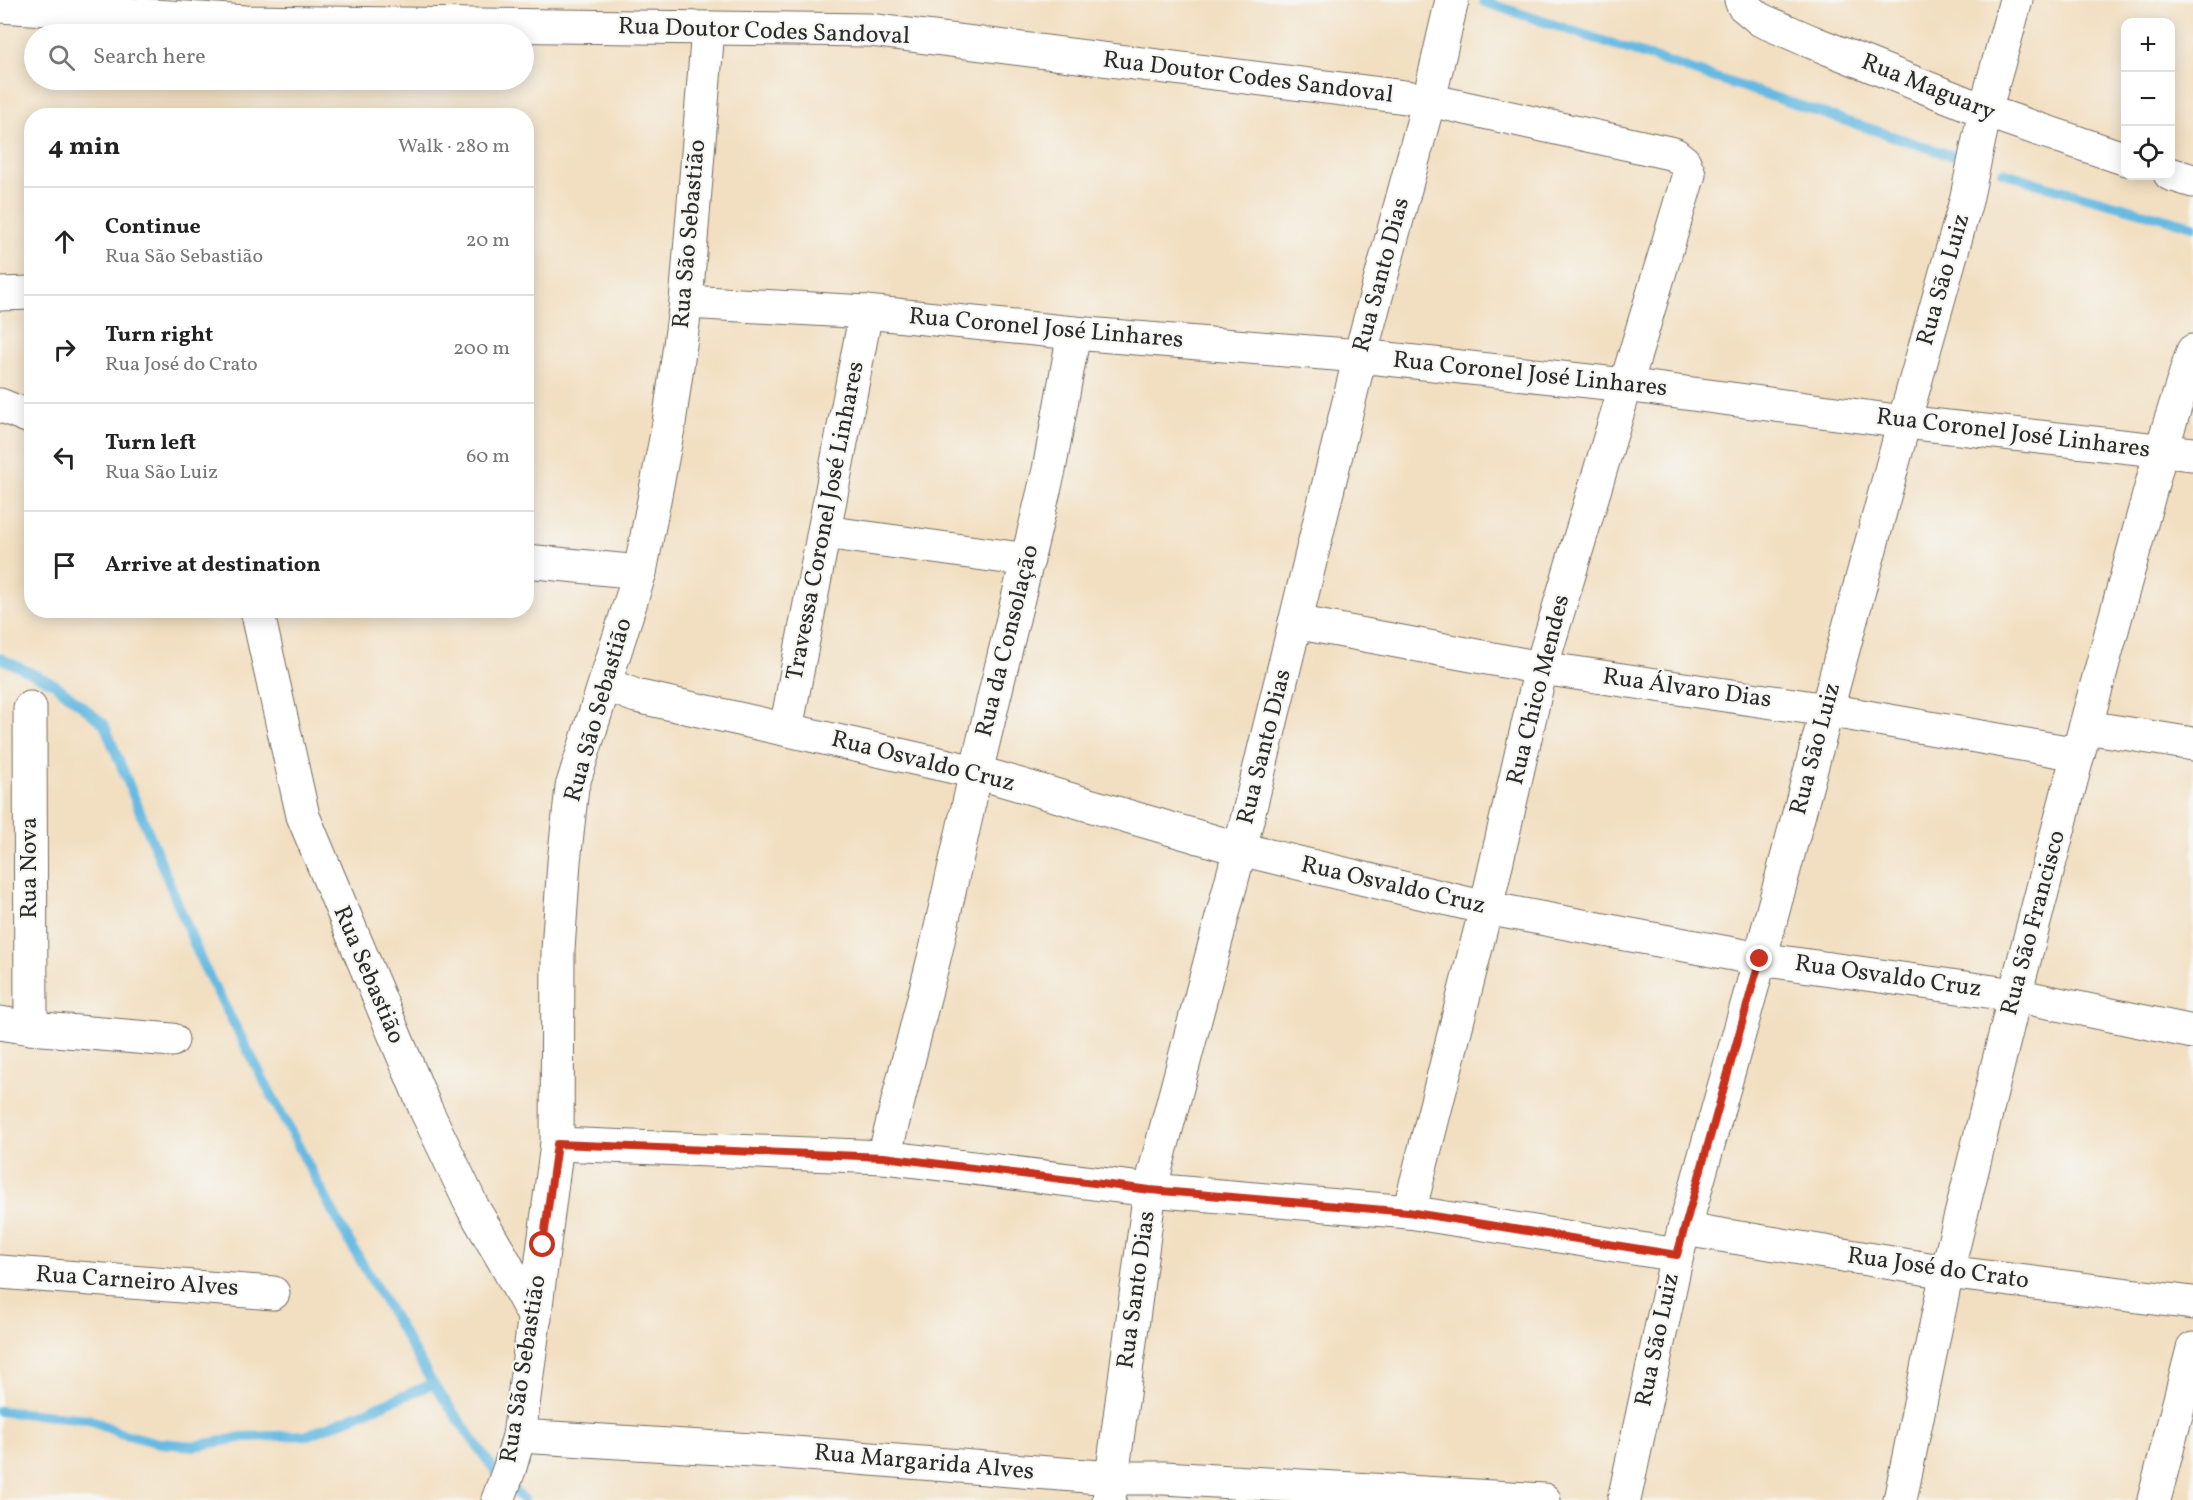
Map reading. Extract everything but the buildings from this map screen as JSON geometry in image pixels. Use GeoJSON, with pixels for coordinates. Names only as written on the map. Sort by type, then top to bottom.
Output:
{"type":"FeatureCollection","features":[{"type":"Feature","properties":{"kind":"street","name":"Rua Santo Dias"},"geometry":{"type":"LineString","coordinates":[[1110,1489],[1150,1190],[1240,849],[1360,356],[1429,100],[1452,0]]}},
{"type":"Feature","properties":{"kind":"street","name":"Rua Maguary"},"geometry":{"type":"LineString","coordinates":[[1741,0],[1743,5],[1761,20],[1812,42],[1986,111],[2121,157]]}},
{"type":"Feature","properties":{"kind":"street","name":"Rua São Luiz"},"geometry":{"type":"LineString","coordinates":[[1624,1500],[1680,1242],[1760,959],[1904,422],[1966,201],[1986,111],[2016,0]]}},
{"type":"Feature","properties":{"kind":"street","name":"Rua Doutor Codes Sandoval"},"geometry":{"type":"LineString","coordinates":[[0,6],[246,22],[400,24]]}},
{"type":"Feature","properties":{"kind":"street","name":"Rua Doutor Codes Sandoval"},"geometry":{"type":"LineString","coordinates":[[534,26],[870,30],[1429,100],[1674,154],[1684,162],[1689,174]]}},
{"type":"Feature","properties":{"kind":"street","name":"Rua São Sebastião"},"geometry":{"type":"LineString","coordinates":[[498,1500],[519,1436],[557,1144],[558,950],[572,787],[640,572],[669,423],[686,302],[708,28]]}},
{"type":"Feature","properties":{"kind":"street","name":"Rua Chico Mendes"},"geometry":{"type":"LineString","coordinates":[[1408,1212],[1486,908],[1541,668],[1689,174]]}},
{"type":"Feature","properties":{"kind":"street"},"geometry":{"type":"LineString","coordinates":[[2175,176],[2193,181]]}},
{"type":"Feature","properties":{"kind":"street"},"geometry":{"type":"LineString","coordinates":[[0,294],[24,294]]}},
{"type":"Feature","properties":{"kind":"street","name":"Rua Coronel José Linhares"},"geometry":{"type":"LineString","coordinates":[[686,302],[866,312],[1074,333],[1360,356],[1625,385],[1904,422],[2177,453]]}},
{"type":"Feature","properties":{"kind":"street","name":"Travessa Coronel José Linhares"},"geometry":{"type":"LineString","coordinates":[[786,729],[866,312]]}},
{"type":"Feature","properties":{"kind":"street","name":"Rua da Consolação"},"geometry":{"type":"LineString","coordinates":[[884,1157],[935,954],[976,772],[1049,470],[1074,333]]}},
{"type":"Feature","properties":{"kind":"street","name":"Rua São Francisco"},"geometry":{"type":"LineString","coordinates":[[1900,1500],[1947,1272],[2015,995],[2082,741],[2177,453],[2193,351]]}},
{"type":"Feature","properties":{"kind":"street"},"geometry":{"type":"LineString","coordinates":[[0,405],[24,415]]}},
{"type":"Feature","properties":{"kind":"street"},"geometry":{"type":"LineString","coordinates":[[824,532],[1028,560]]}},
{"type":"Feature","properties":{"kind":"street"},"geometry":{"type":"LineString","coordinates":[[534,562],[640,572]]}},
{"type":"Feature","properties":{"kind":"street","name":"Rua Sebastião"},"geometry":{"type":"LineString","coordinates":[[259,618],[303,816],[426,1110],[473,1208],[534,1318]]}},
{"type":"Feature","properties":{"kind":"street","name":"Rua Álvaro Dias"},"geometry":{"type":"LineString","coordinates":[[1295,622],[1541,668],[1827,710],[2082,741],[2193,744]]}},
{"type":"Feature","properties":{"kind":"street","name":"Rua Osvaldo Cruz"},"geometry":{"type":"LineString","coordinates":[[605,684],[636,696],[976,772],[1240,849],[1486,908],[1760,959],[2015,995],[2193,1032]]}},
{"type":"Feature","properties":{"kind":"street","name":"Rua Nova"},"geometry":{"type":"LineString","coordinates":[[15,1025],[30,708]]}},
{"type":"Feature","properties":{"kind":"street"},"geometry":{"type":"LineString","coordinates":[[15,1025],[172,1040]]}},
{"type":"Feature","properties":{"kind":"street","name":"Rua José do Crato"},"geometry":{"type":"LineString","coordinates":[[557,1144],[884,1157],[1150,1190],[1408,1212],[1680,1242],[2193,1303]]}},
{"type":"Feature","properties":{"kind":"street","name":"Rua Carneiro Alves"},"geometry":{"type":"LineString","coordinates":[[0,1272],[273,1293]]}},
{"type":"Feature","properties":{"kind":"street"},"geometry":{"type":"LineString","coordinates":[[2154,1500],[2193,1349]]}},
{"type":"Feature","properties":{"kind":"street","name":"Rua Margarida Alves"},"geometry":{"type":"LineString","coordinates":[[519,1436],[769,1451],[1110,1489],[1164,1478],[1544,1500]]}},
{"type":"Feature","properties":{"kind":"waterway"},"geometry":{"type":"LineString","coordinates":[[1484,2],[1953,156]]}},
{"type":"Feature","properties":{"kind":"waterway"},"geometry":{"type":"LineString","coordinates":[[2003,172],[2193,226]]}},
{"type":"Feature","properties":{"kind":"waterway"},"geometry":{"type":"LineString","coordinates":[[0,658],[56,685],[104,724],[203,965],[342,1229],[433,1384],[498,1475]]}},
{"type":"Feature","properties":{"kind":"waterway"},"geometry":{"type":"LineString","coordinates":[[0,1411],[89,1419],[120,1433],[159,1443],[195,1446],[244,1437],[308,1435],[433,1384]]}},
{"type":"Feature","properties":{"kind":"waterway"},"geometry":{"type":"LineString","coordinates":[[510,1487],[524,1500]]}},
{"type":"Feature","properties":{"kind":"route"},"geometry":{"type":"LineString","coordinates":[[543,1245],[557,1144],[884,1157],[1150,1190],[1408,1212],[1677,1255],[1760,959]]}}]}
